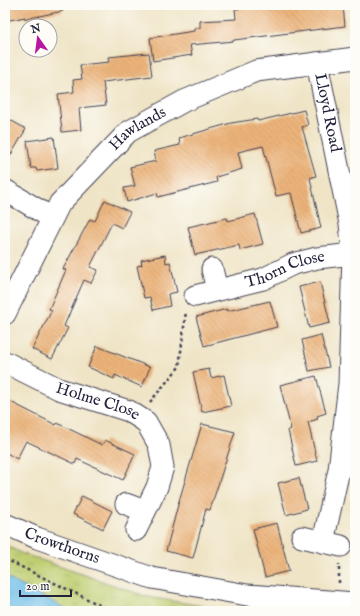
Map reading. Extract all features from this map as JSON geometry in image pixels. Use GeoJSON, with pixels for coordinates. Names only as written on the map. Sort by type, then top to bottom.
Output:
{"type":"FeatureCollection","features":[{"type":"Feature","properties":{"kind":"street","name":"Hawlands"},"geometry":{"type":"LineString","coordinates":[[5,314],[60,204],[128,132],[184,101],[256,72],[355,58]]}},
{"type":"Feature","properties":{"kind":"street","name":"Lloyd Road"},"geometry":{"type":"LineString","coordinates":[[317,64],[352,223],[353,254],[349,384],[339,470],[334,544]]}},
{"type":"Feature","properties":{"kind":"street"},"geometry":{"type":"LineString","coordinates":[[5,190],[52,218]]}},
{"type":"Feature","properties":{"kind":"street","name":"Thorn Close"},"geometry":{"type":"LineString","coordinates":[[194,296],[263,279],[293,264],[317,258],[353,254]]}},
{"type":"Feature","properties":{"kind":"street"},"geometry":{"type":"LineString","coordinates":[[212,269],[217,290]]}},
{"type":"Feature","properties":{"kind":"street","name":"Holme Close"},"geometry":{"type":"LineString","coordinates":[[5,362],[59,389],[129,411],[139,416],[146,422],[156,438],[163,467],[158,487],[136,507],[136,530]]}},
{"type":"Feature","properties":{"kind":"street","name":"Crowthorns"},"geometry":{"type":"LineString","coordinates":[[5,524],[37,538],[152,578],[247,595],[355,603]]}},
{"type":"Feature","properties":{"kind":"street"},"geometry":{"type":"LineString","coordinates":[[302,537],[334,544]]}},
{"type":"Feature","properties":{"kind":"path"},"geometry":{"type":"LineString","coordinates":[[139,416],[178,367],[185,313],[194,296]]}},
{"type":"Feature","properties":{"kind":"path"},"geometry":{"type":"LineString","coordinates":[[334,544],[339,584]]}},
{"type":"Feature","properties":{"kind":"path"},"geometry":{"type":"LineString","coordinates":[[5,558],[112,611]]}},
{"type":"Feature","properties":{"kind":"green space"},"geometry":{"type":"Polygon","coordinates":[[[5,545],[21,553],[148,597],[233,611],[70,611],[5,577],[5,545]]]}},
{"type":"Feature","properties":{"kind":"water"},"geometry":{"type":"Polygon","coordinates":[[[5,577],[70,611],[5,611],[5,577]]]}},
{"type":"Feature","properties":{"kind":"building"},"geometry":{"type":"Polygon","coordinates":[[[5,5],[63,5],[63,11],[30,18],[25,17],[5,21],[5,5]]]}},
{"type":"Feature","properties":{"kind":"building"},"geometry":{"type":"Polygon","coordinates":[[[252,5],[343,5],[345,26],[234,41],[190,45],[192,55],[153,61],[150,38],[194,31],[194,28],[200,28],[200,21],[236,19],[235,9],[252,7],[252,5]]]}},
{"type":"Feature","properties":{"kind":"building"},"geometry":{"type":"Polygon","coordinates":[[[149,53],[152,76],[103,82],[106,105],[79,108],[81,130],[62,132],[58,94],[74,92],[73,80],[82,79],[80,65],[109,62],[108,57],[149,53]]]}},
{"type":"Feature","properties":{"kind":"building"},"geometry":{"type":"Polygon","coordinates":[[[304,110],[308,125],[302,127],[316,176],[310,178],[321,228],[301,233],[291,193],[276,196],[263,146],[238,152],[242,169],[216,177],[217,182],[158,197],[157,193],[127,202],[124,188],[135,186],[130,167],[156,161],[154,151],[180,145],[179,138],[231,123],[257,119],[258,121],[304,110]]]}},
{"type":"Feature","properties":{"kind":"building"},"geometry":{"type":"Polygon","coordinates":[[[5,117],[26,129],[5,165],[5,117]]]}},
{"type":"Feature","properties":{"kind":"building"},"geometry":{"type":"Polygon","coordinates":[[[54,137],[58,168],[37,171],[36,168],[31,168],[27,141],[54,137]]]}},
{"type":"Feature","properties":{"kind":"building"},"geometry":{"type":"Polygon","coordinates":[[[105,200],[130,212],[122,228],[112,223],[90,267],[98,270],[91,283],[84,280],[64,326],[68,328],[52,359],[32,349],[52,310],[49,309],[66,270],[63,269],[90,219],[95,221],[105,200]]]}},
{"type":"Feature","properties":{"kind":"building"},"geometry":{"type":"Polygon","coordinates":[[[255,214],[263,244],[240,250],[239,245],[195,255],[188,227],[227,218],[228,221],[255,214]]]}},
{"type":"Feature","properties":{"kind":"building"},"geometry":{"type":"Polygon","coordinates":[[[165,255],[166,263],[170,262],[177,292],[168,294],[170,306],[153,310],[150,297],[144,298],[137,266],[142,265],[141,260],[165,255]]]}},
{"type":"Feature","properties":{"kind":"building"},"geometry":{"type":"Polygon","coordinates":[[[320,282],[330,323],[309,328],[299,287],[320,282]]]}},
{"type":"Feature","properties":{"kind":"building"},"geometry":{"type":"Polygon","coordinates":[[[270,301],[277,327],[204,346],[196,317],[227,309],[227,311],[270,301]]]}},
{"type":"Feature","properties":{"kind":"building"},"geometry":{"type":"Polygon","coordinates":[[[321,335],[329,367],[309,371],[302,340],[321,335]]]}},
{"type":"Feature","properties":{"kind":"building"},"geometry":{"type":"Polygon","coordinates":[[[97,346],[150,367],[142,387],[115,375],[114,379],[88,367],[97,346]]]}},
{"type":"Feature","properties":{"kind":"building"},"geometry":{"type":"Polygon","coordinates":[[[209,369],[211,378],[224,375],[231,406],[202,412],[193,372],[209,369]]]}},
{"type":"Feature","properties":{"kind":"building"},"geometry":{"type":"Polygon","coordinates":[[[316,376],[326,413],[317,416],[318,419],[308,422],[317,461],[296,466],[288,430],[291,429],[280,385],[316,376]]]}},
{"type":"Feature","properties":{"kind":"building"},"geometry":{"type":"Polygon","coordinates":[[[5,399],[56,425],[57,423],[102,445],[105,440],[135,454],[123,480],[77,459],[75,464],[26,441],[17,459],[5,452],[5,399]]]}},
{"type":"Feature","properties":{"kind":"building"},"geometry":{"type":"Polygon","coordinates":[[[202,424],[235,432],[210,510],[206,509],[193,558],[166,551],[202,424]]]}},
{"type":"Feature","properties":{"kind":"building"},"geometry":{"type":"Polygon","coordinates":[[[299,478],[307,509],[286,515],[278,483],[299,478]]]}},
{"type":"Feature","properties":{"kind":"building"},"geometry":{"type":"Polygon","coordinates":[[[82,496],[112,511],[103,529],[73,514],[82,496]]]}},
{"type":"Feature","properties":{"kind":"building"},"geometry":{"type":"Polygon","coordinates":[[[277,523],[289,571],[265,577],[253,529],[277,523]]]}}]}
